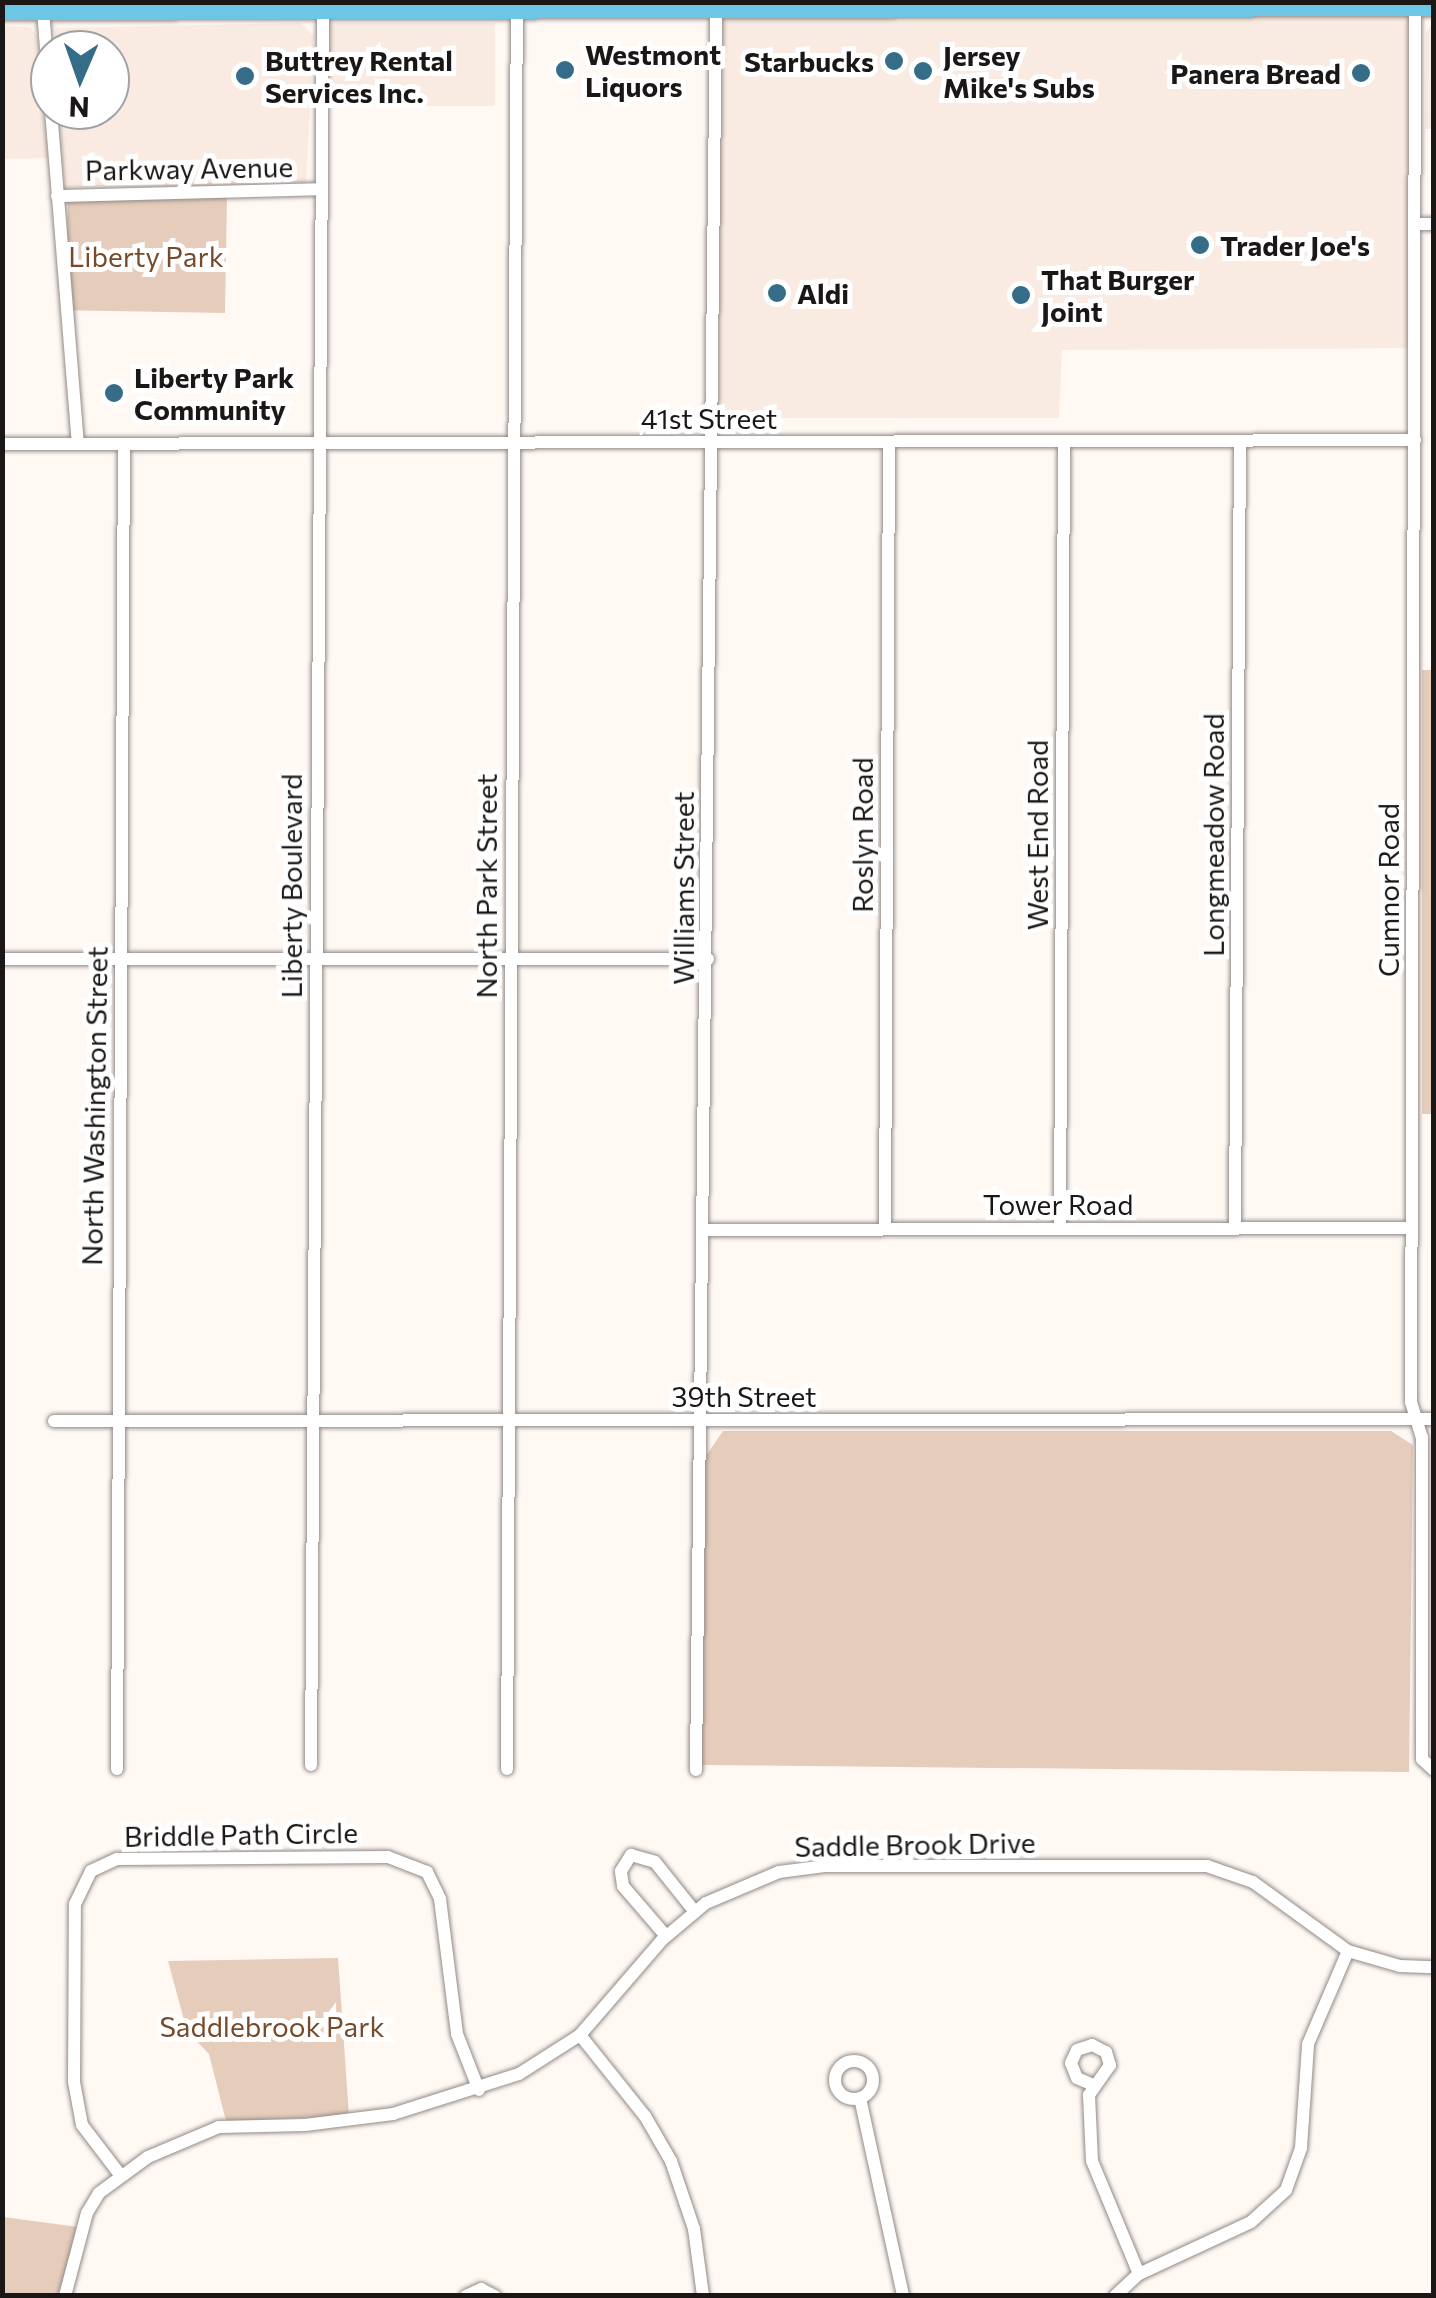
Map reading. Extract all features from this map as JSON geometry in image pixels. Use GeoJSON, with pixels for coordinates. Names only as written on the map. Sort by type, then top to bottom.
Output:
{"type":"FeatureCollection","features":[{"type":"Feature","properties":{"kind":"main road"},"geometry":{"type":"LineString","coordinates":[[2,10],[115,6],[1421,5]]}},
{"type":"Feature","properties":{"kind":"street","name":"North Park Street"},"geometry":{"type":"LineString","coordinates":[[507,1769],[517,5]]}},
{"type":"Feature","properties":{"kind":"street","name":"Cumnor Road"},"geometry":{"type":"LineString","coordinates":[[1421,5],[1416,224],[1411,1402],[1417,1418],[1422,1760],[1434,1770]]}},
{"type":"Feature","properties":{"kind":"street","name":"Williams Street"},"geometry":{"type":"LineString","coordinates":[[696,1770],[704,1421],[716,6]]}},
{"type":"Feature","properties":{"kind":"street","name":"Liberty Boulevard"},"geometry":{"type":"LineString","coordinates":[[311,1765],[310,1420],[323,8]]}},
{"type":"Feature","properties":{"kind":"street"},"geometry":{"type":"LineString","coordinates":[[43,10],[45,30]]}},
{"type":"Feature","properties":{"kind":"street"},"geometry":{"type":"LineString","coordinates":[[52,130],[78,444]]}},
{"type":"Feature","properties":{"kind":"street","name":"Parkway Avenue"},"geometry":{"type":"LineString","coordinates":[[56,196],[322,189]]}},
{"type":"Feature","properties":{"kind":"street"},"geometry":{"type":"LineString","coordinates":[[1416,224],[1434,224]]}},
{"type":"Feature","properties":{"kind":"street","name":"41st Street"},"geometry":{"type":"LineString","coordinates":[[2,444],[1415,440]]}},
{"type":"Feature","properties":{"kind":"street","name":"West End Road"},"geometry":{"type":"LineString","coordinates":[[1060,1229],[1064,441]]}},
{"type":"Feature","properties":{"kind":"street","name":"Longmeadow Road"},"geometry":{"type":"LineString","coordinates":[[1235,1228],[1240,441]]}},
{"type":"Feature","properties":{"kind":"street","name":"Roslyn Road"},"geometry":{"type":"LineString","coordinates":[[884,1230],[889,442]]}},
{"type":"Feature","properties":{"kind":"street","name":"North Washington Street"},"geometry":{"type":"LineString","coordinates":[[117,1769],[124,444]]}},
{"type":"Feature","properties":{"kind":"street"},"geometry":{"type":"LineString","coordinates":[[2,959],[708,959]]}},
{"type":"Feature","properties":{"kind":"street","name":"Tower Road"},"geometry":{"type":"LineString","coordinates":[[706,1230],[1411,1228]]}},
{"type":"Feature","properties":{"kind":"street","name":"39th Street"},"geometry":{"type":"LineString","coordinates":[[54,1421],[1434,1418]]}},
{"type":"Feature","properties":{"kind":"street"},"geometry":{"type":"LineString","coordinates":[[666,1936],[623,1886],[621,1871],[631,1855],[656,1862],[696,1912]]}},
{"type":"Feature","properties":{"kind":"street","name":"Briddle Path Circle"},"geometry":{"type":"LineString","coordinates":[[121,2176],[82,2126],[74,2082],[75,1904],[91,1871],[117,1859],[388,1856],[427,1872],[440,1899],[457,2034],[479,2090]]}},
{"type":"Feature","properties":{"kind":"street","name":"Saddle Brook Drive"},"geometry":{"type":"LineString","coordinates":[[65,2296],[87,2213],[121,2176],[170,2144],[219,2127],[359,2120],[479,2090],[542,2062],[580,2034],[666,1936],[696,1912],[750,1882],[825,1866],[1197,1866],[1253,1882],[1348,1950],[1400,1966],[1434,1968]]}},
{"type":"Feature","properties":{"kind":"street"},"geometry":{"type":"LineString","coordinates":[[1116,2296],[1138,2274],[1252,2222],[1286,2190],[1301,2148],[1308,2044],[1348,1950]]}},
{"type":"Feature","properties":{"kind":"street"},"geometry":{"type":"LineString","coordinates":[[580,2034],[645,2116],[670,2161],[694,2229],[703,2296]]}},
{"type":"Feature","properties":{"kind":"street"},"geometry":{"type":"LineString","coordinates":[[1091,2084],[1092,2162],[1138,2274]]}},
{"type":"Feature","properties":{"kind":"street"},"geometry":{"type":"LineString","coordinates":[[860,2098],[903,2296]]}},
{"type":"Feature","properties":{"kind":"street"},"geometry":{"type":"LineString","coordinates":[[466,2296],[480,2289],[495,2296]]}},
{"type":"Feature","properties":{"kind":"shaded area"},"geometry":{"type":"Polygon","coordinates":[[[716,3],[1419,3],[1415,348],[1062,350],[1059,418],[712,418],[716,3]]]}},
{"type":"Feature","properties":{"kind":"shaded area"},"geometry":{"type":"Polygon","coordinates":[[[1433,22],[1433,129],[1425,129],[1426,32],[1433,22]]]}},
{"type":"Feature","properties":{"kind":"shaded area"},"geometry":{"type":"Polygon","coordinates":[[[301,23],[314,36],[306,182],[296,188],[65,187],[59,130],[130,130],[130,30],[56,28],[301,23]]]}},
{"type":"Feature","properties":{"kind":"shaded area"},"geometry":{"type":"Polygon","coordinates":[[[329,23],[495,23],[495,106],[329,106],[329,23]]]}},
{"type":"Feature","properties":{"kind":"shaded area"},"geometry":{"type":"Polygon","coordinates":[[[2,26],[30,27],[30,130],[45,130],[48,158],[3,159],[2,26]]]}},
{"type":"Feature","properties":{"kind":"green space","name":"Liberty Park"},"geometry":{"type":"Polygon","coordinates":[[[68,195],[227,198],[225,313],[66,310],[68,195]]]}},
{"type":"Feature","properties":{"kind":"green space"},"geometry":{"type":"Polygon","coordinates":[[[1422,670],[1434,670],[1434,1114],[1422,1114],[1422,670]]]}},
{"type":"Feature","properties":{"kind":"green space"},"geometry":{"type":"Polygon","coordinates":[[[723,1431],[1391,1431],[1413,1445],[1409,1772],[701,1765],[703,1460],[723,1431]]]}},
{"type":"Feature","properties":{"kind":"green space","name":"Saddlebrook Park"},"geometry":{"type":"Polygon","coordinates":[[[338,1958],[349,2116],[226,2121],[209,2054],[187,2031],[168,1961],[338,1958]]]}},
{"type":"Feature","properties":{"kind":"green space"},"geometry":{"type":"Polygon","coordinates":[[[3,2217],[78,2227],[58,2295],[3,2296],[3,2217]]]}},
{"type":"Feature","properties":{"kind":"place","name":"Starbucks"},"geometry":{"type":"Point","coordinates":[894,61]}},
{"type":"Feature","properties":{"kind":"place","name":"Westmont Liquors"},"geometry":{"type":"Point","coordinates":[565,70]}},
{"type":"Feature","properties":{"kind":"place","name":"Jersey Mike's Subs"},"geometry":{"type":"Point","coordinates":[923,71]}},
{"type":"Feature","properties":{"kind":"place","name":"Panera Bread"},"geometry":{"type":"Point","coordinates":[1361,73]}},
{"type":"Feature","properties":{"kind":"place","name":"Buttrey Rental Services Inc."},"geometry":{"type":"Point","coordinates":[245,76]}},
{"type":"Feature","properties":{"kind":"place","name":"Trader Joe's"},"geometry":{"type":"Point","coordinates":[1200,245]}},
{"type":"Feature","properties":{"kind":"place","name":"Aldi"},"geometry":{"type":"Point","coordinates":[777,293]}},
{"type":"Feature","properties":{"kind":"place","name":"That Burger Joint"},"geometry":{"type":"Point","coordinates":[1021,295]}},
{"type":"Feature","properties":{"kind":"place","name":"Liberty Park Community"},"geometry":{"type":"Point","coordinates":[114,393]}}]}
